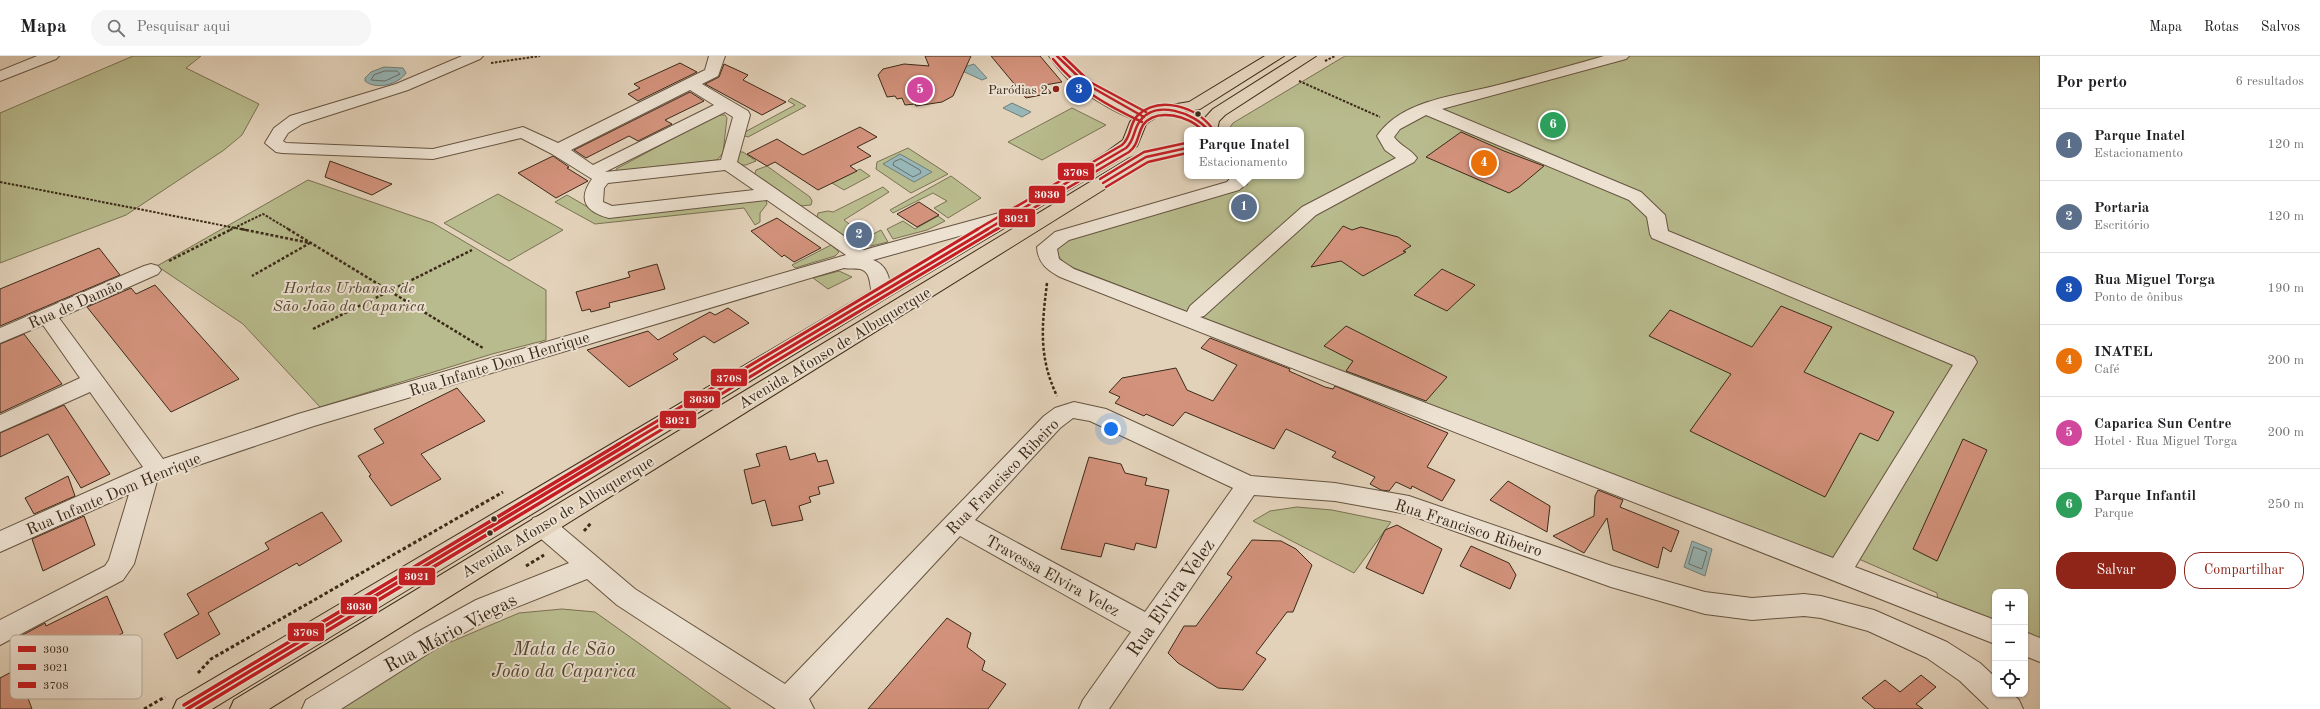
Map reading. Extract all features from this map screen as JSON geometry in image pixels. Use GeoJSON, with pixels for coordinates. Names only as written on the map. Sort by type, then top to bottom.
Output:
{"type":"FeatureCollection","features":[{"type":"Feature","properties":{"kind":"main road"},"geometry":{"type":"LineString","coordinates":[[1140,123],[1165,111],[1186,108],[1200,103],[1276,56]]}},
{"type":"Feature","properties":{"kind":"main road"},"geometry":{"type":"LineString","coordinates":[[1209,127],[1211,120],[1219,112],[1308,56]]}},
{"type":"Feature","properties":{"kind":"main road"},"geometry":{"type":"LineString","coordinates":[[1165,111],[1177,111],[1196,117],[1202,121],[1206,127]]}},
{"type":"Feature","properties":{"kind":"main road","name":"Avenida Afonso de Albuquerque"},"geometry":{"type":"LineString","coordinates":[[1140,123],[1138,135],[1152,145],[1162,148],[1184,149]]}},
{"type":"Feature","properties":{"kind":"main road","name":"Avenida Afonso de Albuquerque"},"geometry":{"type":"LineString","coordinates":[[187,709],[881,292],[1120,151],[1131,142],[1140,123]]}},
{"type":"Feature","properties":{"kind":"main road","name":"Avenida Afonso de Albuquerque"},"geometry":{"type":"LineString","coordinates":[[244,709],[1134,163],[1149,156],[1184,149]]}},
{"type":"Feature","properties":{"kind":"street"},"geometry":{"type":"LineString","coordinates":[[0,76],[51,56]]}},
{"type":"Feature","properties":{"kind":"street"},"geometry":{"type":"LineString","coordinates":[[475,56],[402,87],[296,120],[282,129],[275,137],[274,143],[282,148],[433,154],[523,132],[558,150],[597,175],[728,164],[861,257]]}},
{"type":"Feature","properties":{"kind":"street"},"geometry":{"type":"LineString","coordinates":[[558,150],[692,85],[712,73],[717,56]]}},
{"type":"Feature","properties":{"kind":"street"},"geometry":{"type":"LineString","coordinates":[[1057,56],[1064,67],[1089,87],[1118,105],[1140,123]]}},
{"type":"Feature","properties":{"kind":"street"},"geometry":{"type":"LineString","coordinates":[[1197,311],[1309,211],[1374,178],[1408,158],[1391,146],[1385,136],[1390,129],[1397,124],[1446,101],[1489,93],[1621,56]]}},
{"type":"Feature","properties":{"kind":"street"},"geometry":{"type":"LineString","coordinates":[[692,85],[742,115],[728,164]]}},
{"type":"Feature","properties":{"kind":"street"},"geometry":{"type":"LineString","coordinates":[[597,175],[726,105]]}},
{"type":"Feature","properties":{"kind":"street"},"geometry":{"type":"LineString","coordinates":[[1427,109],[1635,196],[1656,215],[1659,234],[1966,362],[1839,571]]}},
{"type":"Feature","properties":{"kind":"street"},"geometry":{"type":"LineString","coordinates":[[597,175],[594,204],[610,212],[770,194]]}},
{"type":"Feature","properties":{"kind":"street"},"geometry":{"type":"LineString","coordinates":[[1241,179],[1233,186],[1062,236],[1047,248],[1046,257],[1052,265],[1992,631]]}},
{"type":"Feature","properties":{"kind":"street","name":"Rua Infante Dom Henrique"},"geometry":{"type":"LineString","coordinates":[[0,542],[152,473],[306,420],[861,257],[1010,216]]}},
{"type":"Feature","properties":{"kind":"street"},"geometry":{"type":"LineString","coordinates":[[837,264],[857,262],[873,267],[879,273],[881,279],[881,292]]}},
{"type":"Feature","properties":{"kind":"street","name":"Rua de Damão"},"geometry":{"type":"LineString","coordinates":[[0,336],[151,270]]}},
{"type":"Feature","properties":{"kind":"street"},"geometry":{"type":"LineString","coordinates":[[0,633],[103,579],[121,564],[152,473],[94,381],[47,316]]}},
{"type":"Feature","properties":{"kind":"street"},"geometry":{"type":"LineString","coordinates":[[0,424],[94,381]]}},
{"type":"Feature","properties":{"kind":"street","name":"Rua Francisco Ribeiro"},"geometry":{"type":"LineString","coordinates":[[794,705],[957,522],[1062,413],[1073,410],[1084,410],[1098,415],[1248,485],[1335,492],[1409,505],[1611,576],[1706,603],[1752,609],[1804,605],[1848,614],[1901,632],[1937,650],[1970,672],[1992,691]]}},
{"type":"Feature","properties":{"kind":"street","name":"Rua Elvira Velez"},"geometry":{"type":"LineString","coordinates":[[1093,709],[1248,485]]}},
{"type":"Feature","properties":{"kind":"street","name":"Travessa Elvira Velez"},"geometry":{"type":"LineString","coordinates":[[957,522],[1149,628]]}},
{"type":"Feature","properties":{"kind":"street"},"geometry":{"type":"LineString","coordinates":[[542,525],[626,597],[794,705]]}},
{"type":"Feature","properties":{"kind":"street","name":"Rua Mário Viegas"},"geometry":{"type":"LineString","coordinates":[[316,709],[424,642],[485,608],[590,566]]}},
{"type":"Feature","properties":{"kind":"street"},"geometry":{"type":"LineString","coordinates":[[2028,645],[2040,650]]}},
{"type":"Feature","properties":{"kind":"street","name":"Rua Francisco Ribeiro"},"geometry":{"type":"LineString","coordinates":[[1998,697],[2008,709]]}},
{"type":"Feature","properties":{"kind":"street"},"geometry":{"type":"LineString","coordinates":[[1999,697],[2015,709]]}},
{"type":"Feature","properties":{"kind":"path"},"geometry":{"type":"LineString","coordinates":[[1298,81],[1397,124]]}},
{"type":"Feature","properties":{"kind":"path"},"geometry":{"type":"LineString","coordinates":[[0,182],[310,243]]}},
{"type":"Feature","properties":{"kind":"path"},"geometry":{"type":"LineString","coordinates":[[151,270],[263,214],[486,350]]}},
{"type":"Feature","properties":{"kind":"path"},"geometry":{"type":"LineString","coordinates":[[252,276],[310,243]]}},
{"type":"Feature","properties":{"kind":"path"},"geometry":{"type":"LineString","coordinates":[[313,330],[472,250]]}},
{"type":"Feature","properties":{"kind":"path"},"geometry":{"type":"LineString","coordinates":[[1052,265],[1049,270],[1041,347],[1047,378],[1058,397],[1062,413]]}},
{"type":"Feature","properties":{"kind":"green space"},"geometry":{"type":"Polygon","coordinates":[[[133,56],[201,56],[186,68],[259,104],[242,135],[224,150],[126,215],[0,263],[0,113],[133,56]]]}},
{"type":"Feature","properties":{"kind":"green space"},"geometry":{"type":"Polygon","coordinates":[[[1345,56],[2040,56],[2040,641],[2028,636],[2028,589],[1992,589],[1992,623],[1938,602],[1937,593],[1838,550],[1834,562],[1074,268],[1060,259],[1056,249],[1063,240],[1238,190],[1249,182],[1250,179],[1304,179],[1304,127],[1230,127],[1233,123],[1345,56]]]}},
{"type":"Feature","properties":{"kind":"green space"},"geometry":{"type":"Polygon","coordinates":[[[791,98],[806,106],[748,137],[742,135],[743,133],[795,105],[788,101],[791,98]]]}},
{"type":"Feature","properties":{"kind":"green space"},"geometry":{"type":"Polygon","coordinates":[[[1072,108],[1106,125],[1042,160],[1008,142],[1072,108]]]}},
{"type":"Feature","properties":{"kind":"green space"},"geometry":{"type":"Polygon","coordinates":[[[717,115],[725,115],[727,118],[723,153],[717,160],[617,171],[616,169],[717,115]]]}},
{"type":"Feature","properties":{"kind":"green space"},"geometry":{"type":"Polygon","coordinates":[[[908,148],[948,174],[911,193],[876,169],[877,162],[908,148]]]}},
{"type":"Feature","properties":{"kind":"green space"},"geometry":{"type":"Polygon","coordinates":[[[734,152],[743,152],[756,161],[746,165],[738,165],[734,152]]]}},
{"type":"Feature","properties":{"kind":"green space"},"geometry":{"type":"Polygon","coordinates":[[[767,166],[810,197],[812,201],[811,205],[800,206],[754,176],[756,170],[767,166]]]}},
{"type":"Feature","properties":{"kind":"green space"},"geometry":{"type":"Polygon","coordinates":[[[860,169],[870,176],[844,190],[832,183],[860,169]]]}},
{"type":"Feature","properties":{"kind":"green space"},"geometry":{"type":"Polygon","coordinates":[[[951,176],[981,198],[948,218],[934,208],[947,201],[933,193],[893,213],[890,210],[951,176]]]}},
{"type":"Feature","properties":{"kind":"green space","name":"Hortas Urbanas de São João da Caparica"},"geometry":{"type":"Polygon","coordinates":[[[308,180],[433,223],[546,290],[546,340],[492,354],[320,407],[243,324],[157,266],[308,180]]]}},
{"type":"Feature","properties":{"kind":"green space"},"geometry":{"type":"Polygon","coordinates":[[[883,187],[889,192],[844,220],[857,230],[844,237],[817,217],[818,213],[828,211],[833,212],[883,187]]]}},
{"type":"Feature","properties":{"kind":"green space"},"geometry":{"type":"Polygon","coordinates":[[[498,194],[563,230],[509,261],[444,223],[498,194]]]}},
{"type":"Feature","properties":{"kind":"green space"},"geometry":{"type":"Polygon","coordinates":[[[567,195],[605,217],[763,200],[766,200],[767,204],[760,213],[760,222],[755,225],[744,208],[595,224],[555,202],[567,195]]]}},
{"type":"Feature","properties":{"kind":"green space"},"geometry":{"type":"Polygon","coordinates":[[[938,216],[945,221],[927,230],[893,239],[887,229],[903,221],[915,229],[938,216]]]}},
{"type":"Feature","properties":{"kind":"green space"},"geometry":{"type":"Polygon","coordinates":[[[881,230],[888,242],[871,246],[856,243],[881,230]]]}},
{"type":"Feature","properties":{"kind":"green space"},"geometry":{"type":"Polygon","coordinates":[[[831,245],[839,252],[835,256],[795,268],[792,265],[831,245]]]}},
{"type":"Feature","properties":{"kind":"green space"},"geometry":{"type":"Polygon","coordinates":[[[839,271],[852,277],[828,289],[813,278],[839,271]]]}},
{"type":"Feature","properties":{"kind":"green space"},"geometry":{"type":"Polygon","coordinates":[[[1297,507],[1332,510],[1391,522],[1354,573],[1253,521],[1270,511],[1297,507]]]}},
{"type":"Feature","properties":{"kind":"green space","name":"Mata de São João da Caparica"},"geometry":{"type":"Polygon","coordinates":[[[562,609],[595,612],[731,709],[337,709],[413,658],[519,613],[562,609]]]}},
{"type":"Feature","properties":{"kind":"water"},"geometry":{"type":"Polygon","coordinates":[[[974,64],[987,78],[982,80],[958,69],[974,64]]]}},
{"type":"Feature","properties":{"kind":"water"},"geometry":{"type":"Polygon","coordinates":[[[384,67],[403,68],[406,73],[398,81],[387,85],[375,85],[365,81],[365,78],[371,72],[384,67]]]}},
{"type":"Feature","properties":{"kind":"water"},"geometry":{"type":"Polygon","coordinates":[[[1012,103],[1031,112],[1022,117],[1003,108],[1012,103]]]}},
{"type":"Feature","properties":{"kind":"water"},"geometry":{"type":"Polygon","coordinates":[[[900,154],[932,172],[914,182],[883,164],[900,154]]]}},
{"type":"Feature","properties":{"kind":"water"},"geometry":{"type":"Polygon","coordinates":[[[1692,541],[1712,549],[1705,576],[1684,567],[1692,541]]]}},
{"type":"Feature","properties":{"kind":"building"},"geometry":{"type":"Polygon","coordinates":[[[925,56],[971,56],[953,96],[942,102],[916,106],[915,104],[905,105],[902,98],[897,99],[895,96],[887,97],[878,75],[883,69],[904,64],[929,66],[925,56]]]}},
{"type":"Feature","properties":{"kind":"building"},"geometry":{"type":"Polygon","coordinates":[[[991,56],[1040,56],[1062,82],[1045,85],[1051,93],[1026,98],[991,56]]]}},
{"type":"Feature","properties":{"kind":"building"},"geometry":{"type":"Polygon","coordinates":[[[680,63],[697,72],[638,101],[628,94],[640,88],[634,84],[680,63]]]}},
{"type":"Feature","properties":{"kind":"building"},"geometry":{"type":"Polygon","coordinates":[[[724,64],[748,75],[743,80],[786,102],[762,115],[705,84],[719,77],[724,64]]]}},
{"type":"Feature","properties":{"kind":"building"},"geometry":{"type":"Polygon","coordinates":[[[690,92],[704,101],[665,120],[672,124],[638,141],[629,136],[586,158],[574,150],[690,92]]]}},
{"type":"Feature","properties":{"kind":"building"},"geometry":{"type":"Polygon","coordinates":[[[860,127],[877,137],[857,147],[871,156],[850,166],[857,171],[818,190],[775,162],[767,166],[747,154],[777,139],[803,155],[860,127]]]}},
{"type":"Feature","properties":{"kind":"building"},"geometry":{"type":"Polygon","coordinates":[[[1461,132],[1504,151],[1544,166],[1519,187],[1509,193],[1426,157],[1461,132]]]}},
{"type":"Feature","properties":{"kind":"building"},"geometry":{"type":"Polygon","coordinates":[[[553,156],[569,167],[567,168],[588,181],[556,198],[518,173],[553,156]]]}},
{"type":"Feature","properties":{"kind":"building"},"geometry":{"type":"Polygon","coordinates":[[[330,161],[392,184],[372,195],[325,177],[330,161]]]}},
{"type":"Feature","properties":{"kind":"building"},"geometry":{"type":"Polygon","coordinates":[[[919,202],[939,215],[917,227],[897,214],[919,202]]]}},
{"type":"Feature","properties":{"kind":"building"},"geometry":{"type":"Polygon","coordinates":[[[777,218],[821,248],[794,262],[784,255],[782,257],[751,231],[777,218]]]}},
{"type":"Feature","properties":{"kind":"building"},"geometry":{"type":"Polygon","coordinates":[[[1343,226],[1352,230],[1361,227],[1398,237],[1411,246],[1403,251],[1406,252],[1363,276],[1341,261],[1311,267],[1343,226]]]}},
{"type":"Feature","properties":{"kind":"building"},"geometry":{"type":"Polygon","coordinates":[[[99,248],[120,275],[0,326],[0,289],[99,248]]]}},
{"type":"Feature","properties":{"kind":"building"},"geometry":{"type":"Polygon","coordinates":[[[657,264],[665,289],[609,303],[610,307],[591,312],[590,309],[582,311],[576,292],[630,277],[628,272],[657,264]]]}},
{"type":"Feature","properties":{"kind":"building"},"geometry":{"type":"Polygon","coordinates":[[[1442,269],[1475,285],[1447,311],[1414,295],[1442,269]]]}},
{"type":"Feature","properties":{"kind":"building"},"geometry":{"type":"Polygon","coordinates":[[[155,285],[239,379],[171,412],[87,307],[131,288],[136,294],[155,285]]]}},
{"type":"Feature","properties":{"kind":"building"},"geometry":{"type":"Polygon","coordinates":[[[1781,306],[1832,327],[1804,372],[1894,412],[1878,441],[1860,433],[1825,497],[1690,431],[1731,374],[1649,336],[1670,310],[1752,347],[1781,306]]]}},
{"type":"Feature","properties":{"kind":"building"},"geometry":{"type":"Polygon","coordinates":[[[728,308],[749,323],[714,343],[704,336],[673,354],[678,359],[629,387],[587,350],[648,331],[658,340],[710,312],[715,315],[728,308]]]}},
{"type":"Feature","properties":{"kind":"building"},"geometry":{"type":"Polygon","coordinates":[[[1346,326],[1447,377],[1426,401],[1346,371],[1353,361],[1324,346],[1346,326]]]}},
{"type":"Feature","properties":{"kind":"building"},"geometry":{"type":"Polygon","coordinates":[[[24,334],[62,384],[0,413],[0,344],[24,334]]]}},
{"type":"Feature","properties":{"kind":"building"},"geometry":{"type":"Polygon","coordinates":[[[1210,338],[1290,369],[1289,371],[1325,387],[1333,389],[1335,386],[1448,433],[1427,467],[1455,480],[1442,501],[1412,486],[1411,489],[1396,482],[1389,491],[1381,490],[1370,484],[1375,477],[1332,457],[1336,452],[1286,429],[1274,449],[1185,412],[1173,426],[1146,414],[1144,416],[1115,403],[1120,397],[1109,392],[1122,378],[1176,368],[1187,390],[1213,401],[1237,365],[1201,348],[1210,338]]]}},
{"type":"Feature","properties":{"kind":"building"},"geometry":{"type":"Polygon","coordinates":[[[457,388],[485,421],[421,454],[441,479],[391,506],[369,476],[371,475],[358,456],[384,443],[374,429],[457,388]]]}},
{"type":"Feature","properties":{"kind":"building"},"geometry":{"type":"Polygon","coordinates":[[[64,405],[110,474],[81,488],[48,434],[0,457],[0,433],[64,405]]]}},
{"type":"Feature","properties":{"kind":"building"},"geometry":{"type":"Polygon","coordinates":[[[1963,439],[1987,450],[1937,561],[1913,549],[1963,439]]]}},
{"type":"Feature","properties":{"kind":"building"},"geometry":{"type":"Polygon","coordinates":[[[786,446],[790,460],[815,453],[818,462],[827,460],[834,483],[818,487],[820,494],[809,497],[811,502],[799,506],[803,520],[772,526],[765,500],[752,504],[744,470],[760,466],[756,454],[786,446]]]}},
{"type":"Feature","properties":{"kind":"building"},"geometry":{"type":"Polygon","coordinates":[[[1089,457],[1121,464],[1125,473],[1147,478],[1145,485],[1169,490],[1156,548],[1136,543],[1134,550],[1105,543],[1101,557],[1061,549],[1089,457]]]}},
{"type":"Feature","properties":{"kind":"building"},"geometry":{"type":"Polygon","coordinates":[[[68,476],[75,496],[34,514],[25,498],[68,476]]]}},
{"type":"Feature","properties":{"kind":"building"},"geometry":{"type":"Polygon","coordinates":[[[1508,481],[1550,506],[1547,532],[1490,500],[1508,481]]]}},
{"type":"Feature","properties":{"kind":"building"},"geometry":{"type":"Polygon","coordinates":[[[1598,490],[1623,500],[1620,507],[1679,531],[1671,552],[1663,547],[1658,568],[1613,550],[1607,518],[1584,553],[1553,536],[1594,516],[1595,496],[1598,490]]]}},
{"type":"Feature","properties":{"kind":"building"},"geometry":{"type":"Polygon","coordinates":[[[322,512],[342,541],[299,566],[297,563],[208,613],[220,634],[177,659],[164,634],[199,614],[187,594],[269,549],[265,543],[322,512]]]}},
{"type":"Feature","properties":{"kind":"building"},"geometry":{"type":"Polygon","coordinates":[[[84,516],[95,545],[43,571],[32,539],[84,516]]]}},
{"type":"Feature","properties":{"kind":"building"},"geometry":{"type":"Polygon","coordinates":[[[1397,525],[1442,549],[1423,594],[1366,568],[1385,530],[1397,525]]]}},
{"type":"Feature","properties":{"kind":"building"},"geometry":{"type":"Polygon","coordinates":[[[1252,540],[1281,541],[1296,549],[1312,565],[1293,612],[1287,612],[1256,653],[1266,659],[1243,690],[1218,688],[1178,663],[1168,653],[1184,626],[1196,626],[1232,577],[1227,574],[1252,540]]]}},
{"type":"Feature","properties":{"kind":"building"},"geometry":{"type":"Polygon","coordinates":[[[1471,546],[1509,563],[1516,575],[1510,589],[1460,566],[1471,546]]]}},
{"type":"Feature","properties":{"kind":"building"},"geometry":{"type":"Polygon","coordinates":[[[107,596],[123,633],[119,635],[23,635],[45,623],[46,626],[107,596]]]}},
{"type":"Feature","properties":{"kind":"building"},"geometry":{"type":"Polygon","coordinates":[[[947,618],[971,633],[967,647],[985,661],[982,670],[1006,684],[988,709],[868,709],[947,618]]]}},
{"type":"Feature","properties":{"kind":"building"},"geometry":{"type":"Polygon","coordinates":[[[10,673],[10,699],[28,699],[32,709],[0,709],[0,678],[10,673]]]}},
{"type":"Feature","properties":{"kind":"building"},"geometry":{"type":"Polygon","coordinates":[[[1921,675],[1936,687],[1916,704],[1923,709],[1875,709],[1862,698],[1885,680],[1900,692],[1921,675]]]}},
{"type":"Feature","properties":{"kind":"transit line","name":"3030"},"geometry":{"type":"LineString","coordinates":[[1057,56],[1066,67],[1097,92],[1144,117]]}},
{"type":"Feature","properties":{"kind":"transit line","name":"3708"},"geometry":{"type":"LineString","coordinates":[[1063,56],[1080,75],[1090,82],[1112,96],[1146,112]]}},
{"type":"Feature","properties":{"kind":"transit line","name":"3021"},"geometry":{"type":"LineString","coordinates":[[1053,59],[1072,80],[1093,96],[1142,122]]}},
{"type":"Feature","properties":{"kind":"transit line","name":"3708"},"geometry":{"type":"LineString","coordinates":[[184,705],[878,288],[1124,143],[1131,132],[1136,118],[1146,109],[1167,105],[1189,109],[1206,120],[1211,127]]}},
{"type":"Feature","properties":{"kind":"transit line","name":"3030"},"geometry":{"type":"LineString","coordinates":[[187,709],[881,292],[1126,148],[1133,140],[1138,123],[1142,118],[1159,111],[1178,111],[1196,118],[1206,127]]}},
{"type":"Feature","properties":{"kind":"transit line","name":"3021"},"geometry":{"type":"LineString","coordinates":[[197,709],[884,296],[1126,154],[1136,145],[1141,130],[1146,122],[1159,116],[1167,115],[1191,120],[1200,127]]}},
{"type":"Feature","properties":{"kind":"transit line","name":"3708"},"geometry":{"type":"LineString","coordinates":[[1100,179],[1144,152],[1184,143]]}},
{"type":"Feature","properties":{"kind":"transit line","name":"3030"},"geometry":{"type":"LineString","coordinates":[[1103,183],[1146,157],[1184,149]]}},
{"type":"Feature","properties":{"kind":"transit line","name":"3021"},"geometry":{"type":"LineString","coordinates":[[1106,187],[1148,162],[1184,154]]}},
{"type":"Feature","properties":{"kind":"place","name":"Paródias 2"},"geometry":{"type":"Point","coordinates":[1056,89]}},
{"type":"Feature","properties":{"kind":"place","name":"Caparica Sun Centre"},"geometry":{"type":"Point","coordinates":[920,90]}},
{"type":"Feature","properties":{"kind":"place","name":"Rua Miguel Torga"},"geometry":{"type":"Point","coordinates":[1079,90]}},
{"type":"Feature","properties":{"kind":"place","name":"Parque Infantil"},"geometry":{"type":"Point","coordinates":[1553,125]}},
{"type":"Feature","properties":{"kind":"place","name":"INATEL"},"geometry":{"type":"Point","coordinates":[1484,163]}},
{"type":"Feature","properties":{"kind":"place","name":"Parque Inatel"},"geometry":{"type":"Point","coordinates":[1244,207]}},
{"type":"Feature","properties":{"kind":"place","name":"Portaria"},"geometry":{"type":"Point","coordinates":[859,235]}}]}
